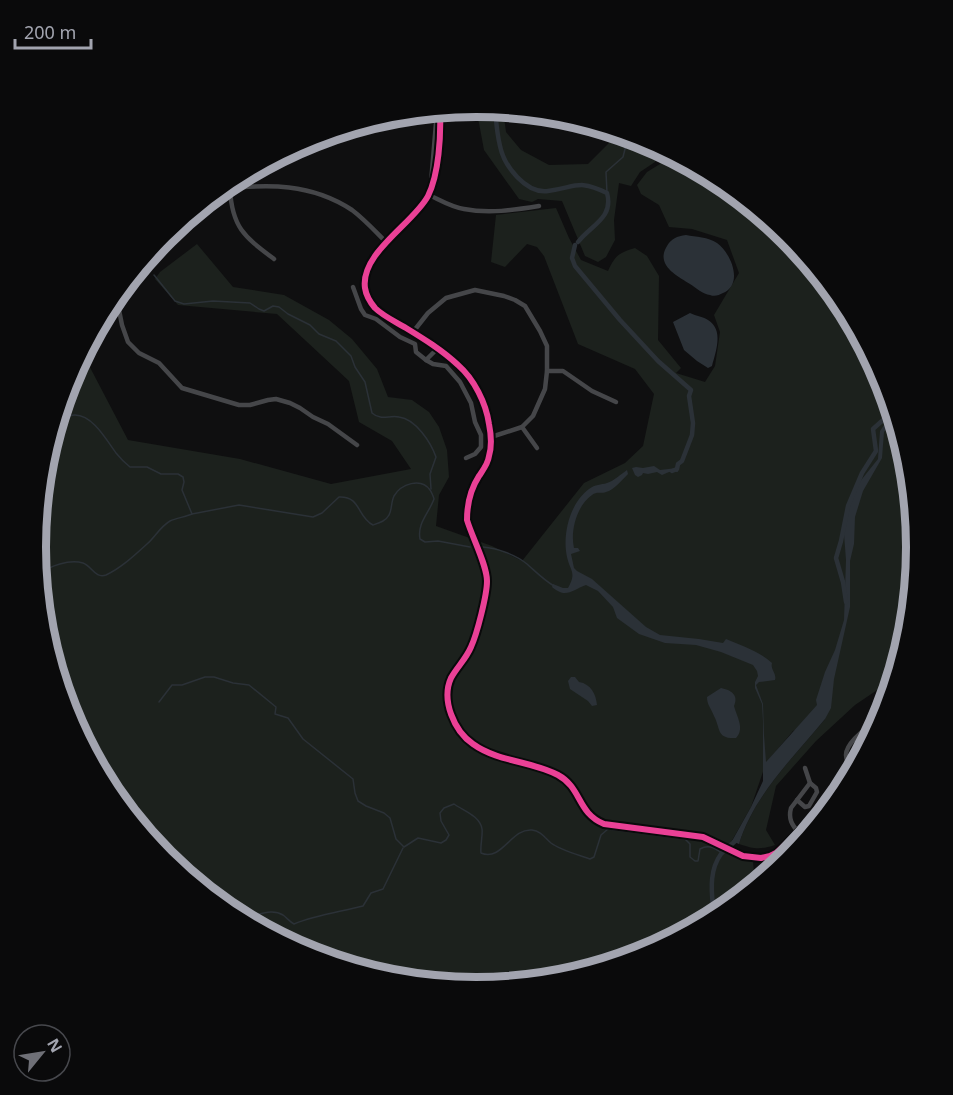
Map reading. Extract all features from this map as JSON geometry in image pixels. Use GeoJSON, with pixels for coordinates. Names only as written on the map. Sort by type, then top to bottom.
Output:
{"type":"FeatureCollection","features":[{"type":"Feature","properties":{"kind":"street"},"geometry":{"type":"LineString","coordinates":[[438,119],[434,181],[430,192],[417,210],[386,242],[368,270],[365,277],[365,289],[370,301],[378,311],[459,366],[474,385],[488,418],[491,437],[490,455],[474,484],[467,511],[470,531],[487,579],[484,602],[473,643],[466,658],[452,677],[448,688],[448,701],[457,728],[466,739],[481,749],[506,759],[549,771],[563,778],[575,791],[586,812],[597,821],[614,826],[703,837],[743,856],[761,858],[776,853],[793,839]]}},
{"type":"Feature","properties":{"kind":"street"},"geometry":{"type":"LineString","coordinates":[[242,188],[267,185],[307,190],[329,198],[351,210],[386,242]]}},
{"type":"Feature","properties":{"kind":"street"},"geometry":{"type":"LineString","coordinates":[[430,192],[447,204],[464,210],[508,212],[539,206]]}},
{"type":"Feature","properties":{"kind":"street"},"geometry":{"type":"LineString","coordinates":[[231,195],[232,209],[241,230],[250,241],[274,259]]}},
{"type":"Feature","properties":{"kind":"street"},"geometry":{"type":"LineString","coordinates":[[353,287],[363,312],[400,337],[415,344],[416,352],[426,360],[433,364],[446,366],[460,382],[471,403],[475,422],[481,435],[481,447],[475,454],[466,458]]}},
{"type":"Feature","properties":{"kind":"street"},"geometry":{"type":"LineString","coordinates":[[413,333],[428,313],[446,298],[475,290],[504,296],[525,306],[547,346],[545,388],[533,416],[522,428],[491,437]]}},
{"type":"Feature","properties":{"kind":"street"},"geometry":{"type":"LineString","coordinates":[[119,309],[124,333],[130,345],[139,353],[159,363],[182,388],[239,405],[258,404],[268,400],[283,401],[328,424],[357,445]]}},
{"type":"Feature","properties":{"kind":"street"},"geometry":{"type":"LineString","coordinates":[[426,360],[437,349]]}},
{"type":"Feature","properties":{"kind":"street"},"geometry":{"type":"LineString","coordinates":[[547,371],[563,371],[592,391],[615,402]]}},
{"type":"Feature","properties":{"kind":"street"},"geometry":{"type":"LineString","coordinates":[[522,428],[537,448]]}},
{"type":"Feature","properties":{"kind":"street"},"geometry":{"type":"LineString","coordinates":[[849,764],[847,748],[866,729]]}},
{"type":"Feature","properties":{"kind":"street"},"geometry":{"type":"LineString","coordinates":[[797,800],[806,807],[809,806],[818,792],[810,783],[805,768]]}},
{"type":"Feature","properties":{"kind":"street"},"geometry":{"type":"LineString","coordinates":[[799,833],[789,817],[791,808],[810,783]]}},
{"type":"Feature","properties":{"kind":"street"},"geometry":{"type":"LineString","coordinates":[[770,856],[771,861]]}},
{"type":"Feature","properties":{"kind":"shaded area"},"geometry":{"type":"Polygon","coordinates":[[[478,117],[504,118],[506,132],[521,150],[549,165],[588,164],[611,141],[611,139],[657,157],[655,162],[640,172],[631,186],[619,183],[614,220],[615,240],[606,257],[598,262],[585,256],[562,201],[538,199],[532,202],[519,199],[484,150],[478,117]]]}},
{"type":"Feature","properties":{"kind":"shaded area"},"geometry":{"type":"Polygon","coordinates":[[[662,160],[667,162],[715,190],[738,206],[781,243],[818,286],[834,309],[849,332],[874,383],[892,436],[906,519],[906,576],[903,604],[884,685],[855,705],[816,741],[776,786],[766,830],[775,845],[757,848],[739,844],[754,809],[764,793],[825,719],[793,731],[766,763],[751,807],[726,851],[753,861],[754,876],[692,920],[641,945],[588,963],[560,969],[505,977],[476,978],[420,974],[365,963],[338,955],[286,933],[261,920],[215,889],[172,852],[153,831],[135,809],[104,762],[69,686],[50,604],[46,548],[47,519],[61,436],[69,409],[88,364],[128,440],[240,459],[331,484],[411,469],[392,441],[359,422],[349,381],[277,314],[178,305],[155,279],[160,272],[197,244],[233,287],[284,295],[329,320],[352,339],[377,369],[388,397],[412,400],[429,412],[439,427],[447,450],[449,477],[439,495],[436,526],[492,546],[522,561],[584,483],[625,463],[643,446],[654,394],[635,369],[578,344],[544,256],[537,247],[527,244],[505,267],[491,262],[496,215],[556,208],[581,260],[608,271],[615,258],[635,248],[647,256],[659,276],[658,340],[681,368],[676,373],[705,382],[715,366],[720,332],[714,315],[739,273],[727,240],[692,229],[669,227],[659,205],[641,194],[637,185],[647,172],[662,160]]]}},
{"type":"Feature","properties":{"kind":"shaded area"},"geometry":{"type":"Polygon","coordinates":[[[686,235],[702,237],[717,243],[727,254],[734,276],[729,289],[717,296],[707,294],[669,269],[664,259],[667,246],[675,238],[686,235]]]}},
{"type":"Feature","properties":{"kind":"shaded area"},"geometry":{"type":"Polygon","coordinates":[[[690,313],[708,320],[716,329],[717,347],[712,366],[708,368],[684,350],[673,322],[690,313]]]}},
{"type":"Feature","properties":{"kind":"shaded area"},"geometry":{"type":"Polygon","coordinates":[[[887,421],[889,426],[884,432],[882,458],[863,491],[855,517],[854,544],[850,561],[850,607],[834,679],[831,708],[825,719],[764,793],[754,809],[739,844],[732,841],[763,781],[763,722],[762,704],[755,688],[757,671],[753,665],[721,652],[696,645],[665,643],[639,634],[617,618],[613,607],[598,591],[586,585],[565,593],[552,587],[553,584],[568,588],[572,578],[566,539],[572,511],[582,495],[589,489],[610,482],[627,470],[628,474],[615,487],[606,492],[595,493],[582,505],[574,526],[574,548],[580,551],[571,554],[574,568],[592,579],[646,627],[660,635],[723,643],[726,639],[756,652],[772,663],[775,680],[759,682],[756,685],[763,704],[766,762],[817,705],[816,700],[844,620],[846,560],[844,534],[847,509],[858,484],[878,459],[880,431],[887,421]]]}},
{"type":"Feature","properties":{"kind":"shaded area"},"geometry":{"type":"Polygon","coordinates":[[[654,466],[660,470],[677,468],[678,472],[662,475],[657,472],[643,473],[638,477],[632,468],[654,466]]]}},
{"type":"Feature","properties":{"kind":"shaded area"},"geometry":{"type":"Polygon","coordinates":[[[571,677],[575,677],[579,682],[590,687],[597,705],[592,706],[570,689],[568,681],[571,677]]]}},
{"type":"Feature","properties":{"kind":"shaded area"},"geometry":{"type":"Polygon","coordinates":[[[721,688],[735,696],[734,706],[740,727],[736,738],[722,735],[708,702],[707,697],[721,688]]]}},
{"type":"Feature","properties":{"kind":"waterway"},"geometry":{"type":"LineString","coordinates":[[496,118],[502,154],[511,170],[524,183],[540,191],[583,185],[607,193],[608,202],[604,215],[578,242]]}},
{"type":"Feature","properties":{"kind":"waterway"},"geometry":{"type":"LineString","coordinates":[[607,193],[606,172],[623,157],[626,144]]}},
{"type":"Feature","properties":{"kind":"waterway"},"geometry":{"type":"LineString","coordinates":[[575,245],[572,258],[575,266],[658,361],[691,390],[689,396],[693,423],[692,435],[682,461],[678,464],[677,469],[672,471]]}},
{"type":"Feature","properties":{"kind":"waterway"},"geometry":{"type":"LineString","coordinates":[[154,275],[175,301],[184,304],[213,301],[250,303],[264,311],[273,306],[279,307],[310,325],[319,334],[336,341],[351,356],[365,382],[372,413],[379,417],[405,419],[417,427],[427,439],[436,457],[430,474],[431,489]]}},
{"type":"Feature","properties":{"kind":"waterway"},"geometry":{"type":"LineString","coordinates":[[67,417],[75,415],[88,419],[130,467],[147,467],[161,474],[178,474],[183,477],[182,490],[192,514],[239,505],[313,517],[322,513],[339,497],[355,503],[364,517],[373,525],[388,517],[393,498],[401,488],[416,483],[426,486],[434,499],[420,528],[420,539],[425,542],[438,541],[470,547]]}},
{"type":"Feature","properties":{"kind":"waterway"},"geometry":{"type":"LineString","coordinates":[[846,602],[836,558],[848,506],[862,473],[876,451],[873,429],[886,417]]}},
{"type":"Feature","properties":{"kind":"waterway"},"geometry":{"type":"LineString","coordinates":[[47,569],[78,562],[83,563],[96,574],[106,575],[133,557],[166,523],[192,514]]}},
{"type":"Feature","properties":{"kind":"waterway"},"geometry":{"type":"LineString","coordinates":[[483,547],[500,550],[517,558],[554,586]]}},
{"type":"Feature","properties":{"kind":"waterway"},"geometry":{"type":"LineString","coordinates":[[159,702],[172,685],[182,685],[205,677],[249,685],[276,707],[275,714],[288,718],[303,739],[353,779],[358,801],[390,818],[396,839],[404,847],[418,838],[441,843],[446,840],[449,835],[441,821],[440,813],[444,808],[454,804],[471,814],[481,824],[481,853],[488,855],[501,849],[518,834],[532,830],[540,833],[559,848],[590,859],[594,857],[601,835],[608,829],[685,839],[690,844],[690,857],[695,861],[698,861],[700,849],[706,847],[722,853]]}},
{"type":"Feature","properties":{"kind":"waterway"},"geometry":{"type":"LineString","coordinates":[[713,906],[713,872],[717,860],[738,838]]}},
{"type":"Feature","properties":{"kind":"waterway"},"geometry":{"type":"LineString","coordinates":[[254,915],[277,913],[294,924],[363,906],[371,893],[383,889],[403,848]]}},
{"type":"Feature","properties":{"kind":"cycle path"},"geometry":{"type":"LineString","coordinates":[[440,119],[440,143],[432,187],[421,206],[389,239],[371,263],[366,275],[365,288],[370,301],[378,311],[433,345],[464,371],[478,392],[487,416],[491,436],[490,452],[471,492],[467,520],[485,567],[487,587],[473,641],[448,687],[449,705],[455,723],[466,738],[483,750],[548,770],[566,780],[589,814],[604,824],[703,837],[743,856],[761,858],[776,853],[801,830]]}}]}
